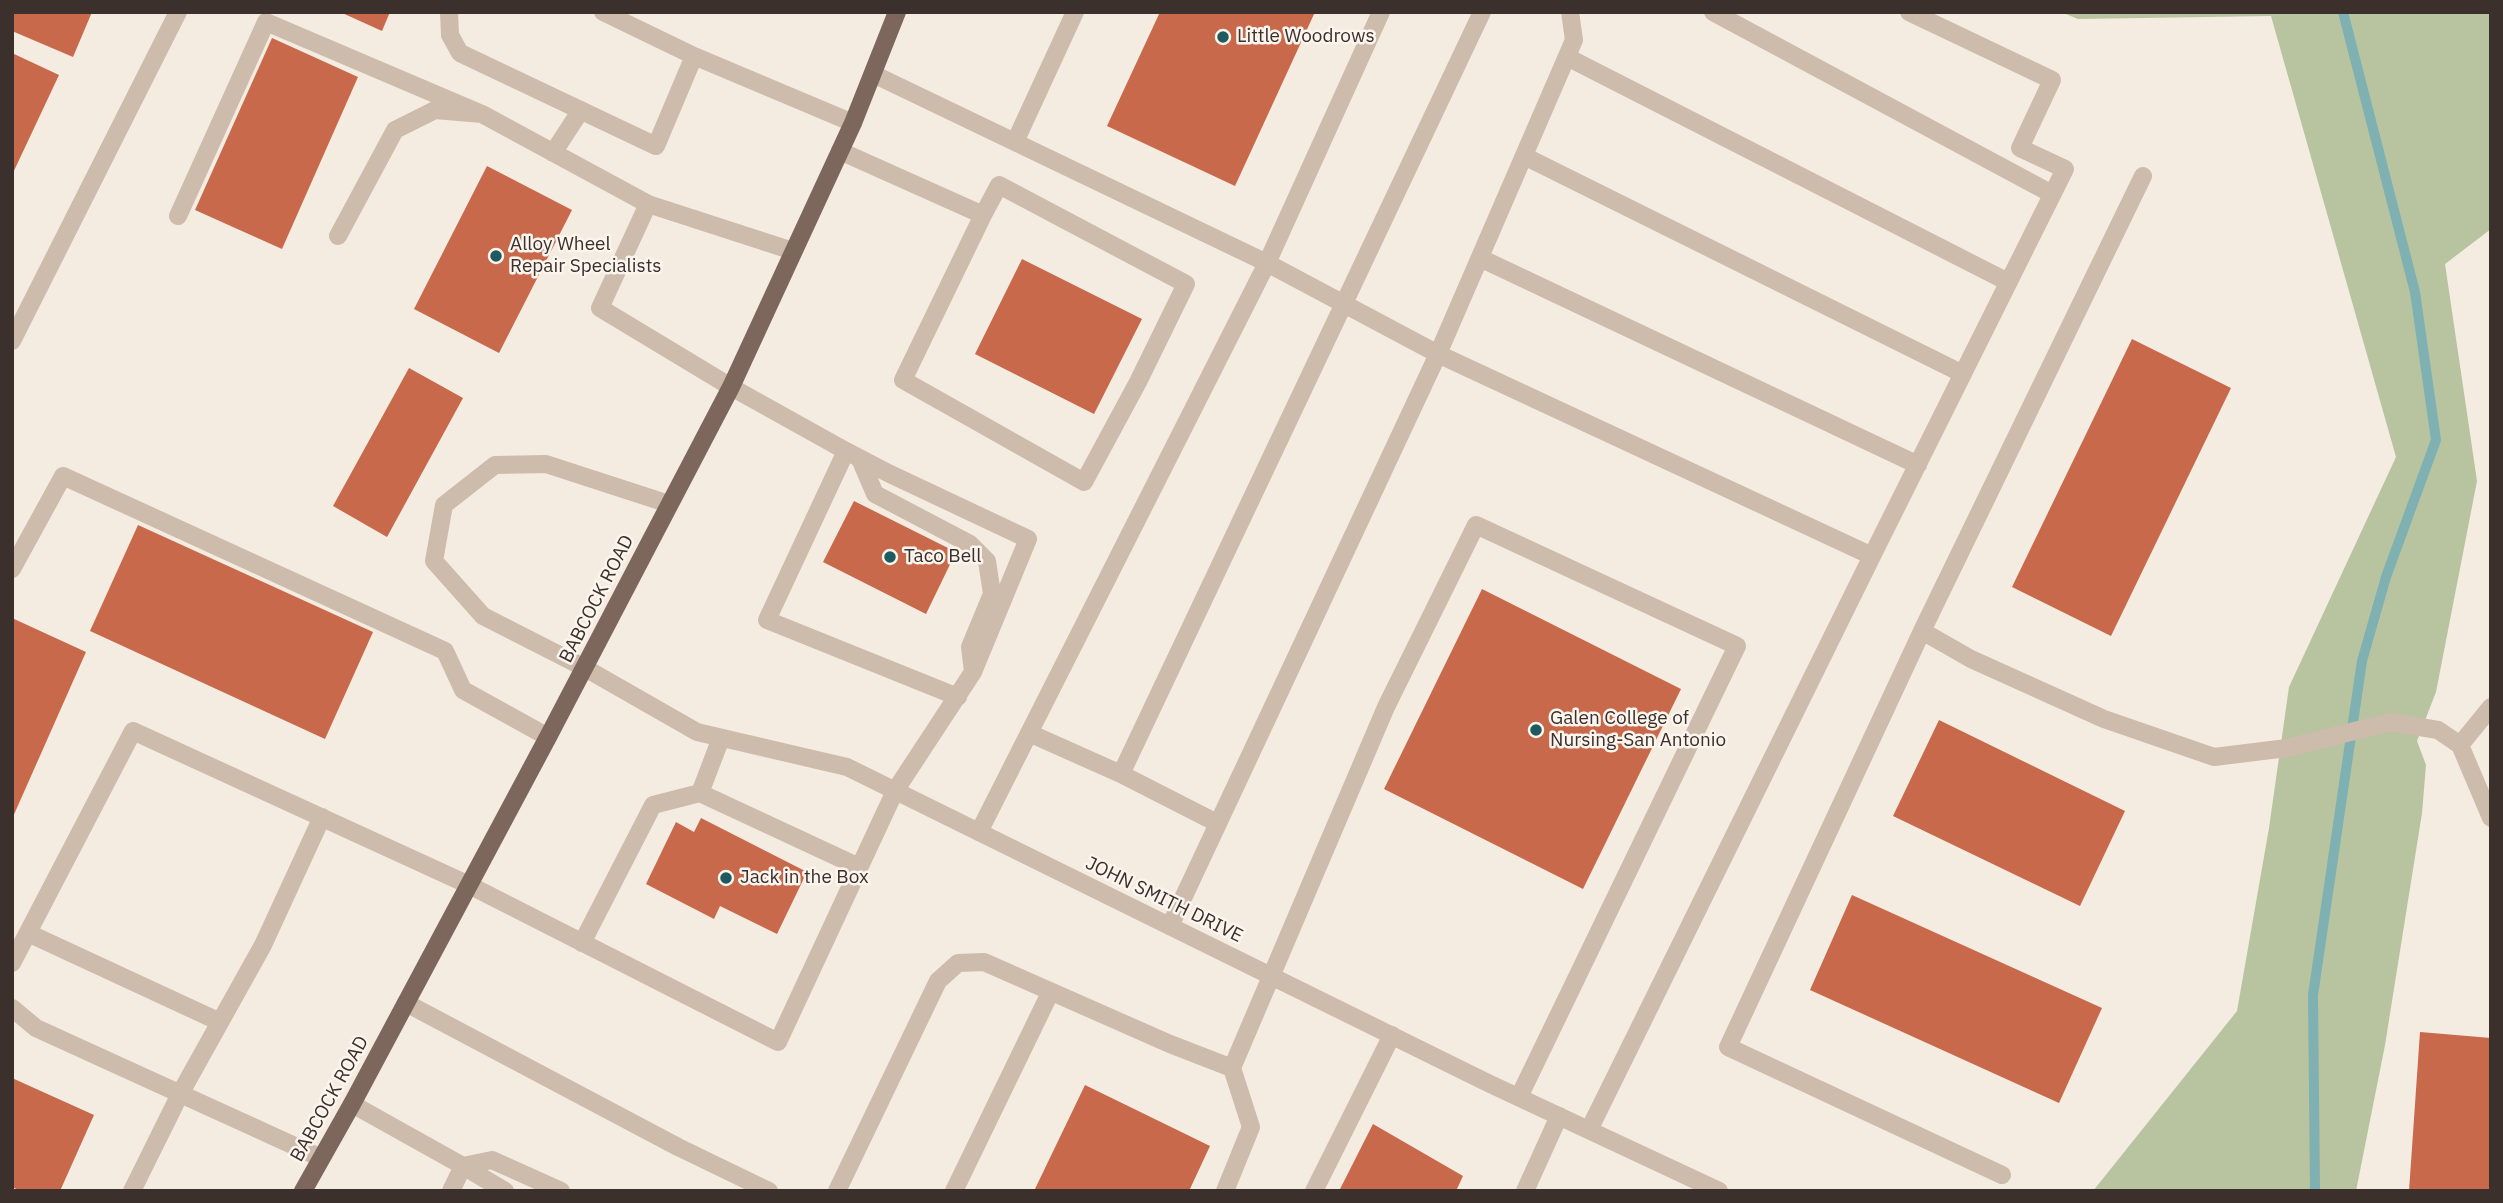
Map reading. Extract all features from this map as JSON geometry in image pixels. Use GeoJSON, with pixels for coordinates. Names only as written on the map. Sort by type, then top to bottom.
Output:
{"type":"FeatureCollection","features":[{"type":"Feature","properties":{"kind":"main road","name":"BABCOCK ROAD"},"geometry":{"type":"LineString","coordinates":[[303,1191],[585,668],[731,387],[853,123],[897,12]]}},
{"type":"Feature","properties":{"kind":"street"},"geometry":{"type":"LineString","coordinates":[[12,341],[178,12]]}},
{"type":"Feature","properties":{"kind":"street"},"geometry":{"type":"LineString","coordinates":[[450,12],[450,35],[460,53],[656,146],[694,56]]}},
{"type":"Feature","properties":{"kind":"street"},"geometry":{"type":"LineString","coordinates":[[603,12],[694,56],[853,123]]}},
{"type":"Feature","properties":{"kind":"street"},"geometry":{"type":"LineString","coordinates":[[1015,142],[1075,12]]}},
{"type":"Feature","properties":{"kind":"street"},"geometry":{"type":"LineString","coordinates":[[979,832],[1267,263],[1381,12]]}},
{"type":"Feature","properties":{"kind":"street"},"geometry":{"type":"LineString","coordinates":[[1121,774],[1482,12]]}},
{"type":"Feature","properties":{"kind":"street"},"geometry":{"type":"LineString","coordinates":[[1170,926],[1438,354],[1574,40],[1570,12]]}},
{"type":"Feature","properties":{"kind":"street"},"geometry":{"type":"LineString","coordinates":[[1713,12],[2052,194]]}},
{"type":"Feature","properties":{"kind":"street"},"geometry":{"type":"LineString","coordinates":[[1589,1130],[2064,169],[2020,148],[2052,80],[1909,12]]}},
{"type":"Feature","properties":{"kind":"street"},"geometry":{"type":"LineString","coordinates":[[178,216],[266,22],[482,114],[648,204],[793,251]]}},
{"type":"Feature","properties":{"kind":"street"},"geometry":{"type":"LineString","coordinates":[[1567,57],[2008,282]]}},
{"type":"Feature","properties":{"kind":"street"},"geometry":{"type":"LineString","coordinates":[[873,74],[1267,263],[1438,354],[1872,556]]}},
{"type":"Feature","properties":{"kind":"street"},"geometry":{"type":"LineString","coordinates":[[338,236],[395,130],[435,110],[482,114]]}},
{"type":"Feature","properties":{"kind":"street"},"geometry":{"type":"LineString","coordinates":[[553,153],[581,110]]}},
{"type":"Feature","properties":{"kind":"street"},"geometry":{"type":"LineString","coordinates":[[840,151],[983,215]]}},
{"type":"Feature","properties":{"kind":"street"},"geometry":{"type":"LineString","coordinates":[[1524,156],[1963,374]]}},
{"type":"Feature","properties":{"kind":"street"},"geometry":{"type":"LineString","coordinates":[[2002,1175],[1728,1047],[1922,631],[2143,176]]}},
{"type":"Feature","properties":{"kind":"street"},"geometry":{"type":"LineString","coordinates":[[999,185],[1186,284],[1138,382],[1084,482],[904,380],[983,215],[999,185]]}},
{"type":"Feature","properties":{"kind":"street"},"geometry":{"type":"LineString","coordinates":[[12,963],[133,731],[469,885],[778,1042],[895,791],[973,672],[1028,539],[853,455],[731,387],[600,308],[648,204]]}},
{"type":"Feature","properties":{"kind":"street"},"geometry":{"type":"LineString","coordinates":[[1479,258],[1918,464]]}},
{"type":"Feature","properties":{"kind":"street"},"geometry":{"type":"LineString","coordinates":[[853,455],[875,494],[970,544],[987,561],[992,594],[970,647],[973,672]]}},
{"type":"Feature","properties":{"kind":"street"},"geometry":{"type":"LineString","coordinates":[[853,455],[767,620],[958,697]]}},
{"type":"Feature","properties":{"kind":"street","name":"JOHN SMITH DRIVE"},"geometry":{"type":"LineString","coordinates":[[669,504],[546,464],[495,465],[444,505],[434,561],[483,616],[585,668],[697,732],[847,767],[1519,1097],[1719,1191]]}},
{"type":"Feature","properties":{"kind":"street"},"geometry":{"type":"LineString","coordinates":[[12,569],[63,476],[445,651],[463,690],[548,737]]}},
{"type":"Feature","properties":{"kind":"street"},"geometry":{"type":"LineString","coordinates":[[1225,1191],[1251,1127],[1232,1068],[1386,707],[1476,525],[1737,646],[1519,1097]]}},
{"type":"Feature","properties":{"kind":"street"},"geometry":{"type":"LineString","coordinates":[[1922,631],[1971,659],[2104,719],[2214,757],[2287,748],[2390,722],[2438,730],[2460,745],[2491,818]]}},
{"type":"Feature","properties":{"kind":"street"},"geometry":{"type":"LineString","coordinates":[[2460,745],[2491,707]]}},
{"type":"Feature","properties":{"kind":"street"},"geometry":{"type":"LineString","coordinates":[[1029,733],[1121,774],[1217,823]]}},
{"type":"Feature","properties":{"kind":"street"},"geometry":{"type":"LineString","coordinates":[[700,793],[721,738]]}},
{"type":"Feature","properties":{"kind":"street"},"geometry":{"type":"LineString","coordinates":[[582,943],[653,805],[700,793],[859,867]]}},
{"type":"Feature","properties":{"kind":"street"},"geometry":{"type":"LineString","coordinates":[[132,1191],[180,1094],[263,945],[322,817]]}},
{"type":"Feature","properties":{"kind":"street"},"geometry":{"type":"LineString","coordinates":[[28,933],[220,1022]]}},
{"type":"Feature","properties":{"kind":"street"},"geometry":{"type":"LineString","coordinates":[[837,1191],[938,981],[958,963],[984,962],[1050,993],[1232,1068]]}},
{"type":"Feature","properties":{"kind":"street"},"geometry":{"type":"LineString","coordinates":[[954,1191],[1050,993]]}},
{"type":"Feature","properties":{"kind":"street"},"geometry":{"type":"LineString","coordinates":[[406,1003],[665,1141],[769,1191]]}},
{"type":"Feature","properties":{"kind":"street"},"geometry":{"type":"LineString","coordinates":[[12,1008],[36,1028],[321,1158]]}},
{"type":"Feature","properties":{"kind":"street"},"geometry":{"type":"LineString","coordinates":[[1314,1191],[1392,1035]]}},
{"type":"Feature","properties":{"kind":"street"},"geometry":{"type":"LineString","coordinates":[[352,1104],[505,1191]]}},
{"type":"Feature","properties":{"kind":"street"},"geometry":{"type":"LineString","coordinates":[[1525,1191],[1559,1116]]}},
{"type":"Feature","properties":{"kind":"street"},"geometry":{"type":"LineString","coordinates":[[463,1166],[492,1160],[561,1191]]}},
{"type":"Feature","properties":{"kind":"street"},"geometry":{"type":"LineString","coordinates":[[451,1191],[463,1166]]}},
{"type":"Feature","properties":{"kind":"green space"},"geometry":{"type":"Polygon","coordinates":[[[2061,12],[2491,12],[2491,229],[2445,264],[2477,481],[2436,692],[2417,741],[2426,765],[2422,813],[2385,1045],[2356,1191],[2093,1191],[2237,1011],[2269,828],[2289,687],[2396,457],[2271,16],[2078,19],[2061,12]]]}},
{"type":"Feature","properties":{"kind":"building"},"geometry":{"type":"Polygon","coordinates":[[[12,12],[92,12],[73,57],[12,31],[12,12]]]}},
{"type":"Feature","properties":{"kind":"building"},"geometry":{"type":"Polygon","coordinates":[[[340,12],[390,12],[382,31],[340,12]]]}},
{"type":"Feature","properties":{"kind":"building"},"geometry":{"type":"Polygon","coordinates":[[[1160,12],[1315,12],[1235,186],[1107,126],[1160,12]]]}},
{"type":"Feature","properties":{"kind":"building"},"geometry":{"type":"Polygon","coordinates":[[[272,38],[358,77],[282,249],[195,210],[272,38]]]}},
{"type":"Feature","properties":{"kind":"building"},"geometry":{"type":"Polygon","coordinates":[[[12,53],[59,75],[12,175],[12,53]]]}},
{"type":"Feature","properties":{"kind":"building"},"geometry":{"type":"Polygon","coordinates":[[[487,166],[572,210],[499,353],[414,309],[487,166]]]}},
{"type":"Feature","properties":{"kind":"building"},"geometry":{"type":"Polygon","coordinates":[[[1022,259],[1142,319],[1094,414],[975,354],[1022,259]]]}},
{"type":"Feature","properties":{"kind":"building"},"geometry":{"type":"Polygon","coordinates":[[[2132,339],[2231,388],[2111,636],[2012,587],[2132,339]]]}},
{"type":"Feature","properties":{"kind":"building"},"geometry":{"type":"Polygon","coordinates":[[[409,368],[463,398],[387,537],[333,506],[409,368]]]}},
{"type":"Feature","properties":{"kind":"building","name":"Taco Bell"},"geometry":{"type":"Polygon","coordinates":[[[854,501],[956,552],[926,614],[823,562],[854,501]]]}},
{"type":"Feature","properties":{"kind":"building"},"geometry":{"type":"Polygon","coordinates":[[[138,525],[373,632],[325,739],[90,631],[138,525]]]}},
{"type":"Feature","properties":{"kind":"building"},"geometry":{"type":"Polygon","coordinates":[[[1482,589],[1681,689],[1583,889],[1384,789],[1482,589]]]}},
{"type":"Feature","properties":{"kind":"building"},"geometry":{"type":"Polygon","coordinates":[[[12,618],[86,652],[12,819],[12,618]]]}},
{"type":"Feature","properties":{"kind":"building"},"geometry":{"type":"Polygon","coordinates":[[[1939,720],[2125,811],[2080,906],[1893,816],[1939,720]]]}},
{"type":"Feature","properties":{"kind":"building","name":"Jack in the Box"},"geometry":{"type":"Polygon","coordinates":[[[701,818],[807,872],[777,934],[720,906],[714,919],[646,884],[676,822],[694,832],[701,818]]]}},
{"type":"Feature","properties":{"kind":"building"},"geometry":{"type":"Polygon","coordinates":[[[1852,895],[2102,1008],[2059,1103],[1810,990],[1852,895]]]}},
{"type":"Feature","properties":{"kind":"building"},"geometry":{"type":"Polygon","coordinates":[[[2420,1032],[2491,1038],[2491,1191],[2409,1191],[2420,1032]]]}},
{"type":"Feature","properties":{"kind":"building"},"geometry":{"type":"Polygon","coordinates":[[[12,1078],[94,1115],[60,1191],[21,1191],[12,1187],[12,1078]]]}},
{"type":"Feature","properties":{"kind":"building"},"geometry":{"type":"Polygon","coordinates":[[[1085,1085],[1210,1146],[1189,1191],[1034,1191],[1085,1085]]]}},
{"type":"Feature","properties":{"kind":"building"},"geometry":{"type":"Polygon","coordinates":[[[1373,1124],[1463,1176],[1456,1191],[1339,1191],[1373,1124]]]}},
{"type":"Feature","properties":{"kind":"waterway"},"geometry":{"type":"LineString","coordinates":[[2315,1191],[2313,995],[2362,661],[2386,577],[2436,440],[2415,292],[2343,12]]}},
{"type":"Feature","properties":{"kind":"place","name":"Little Woodrows"},"geometry":{"type":"Point","coordinates":[1223,37]}},
{"type":"Feature","properties":{"kind":"place","name":"Alloy Wheel Repair Specialists"},"geometry":{"type":"Point","coordinates":[496,256]}},
{"type":"Feature","properties":{"kind":"place","name":"Taco Bell"},"geometry":{"type":"Point","coordinates":[890,557]}},
{"type":"Feature","properties":{"kind":"place","name":"Galen College of Nursing-San Antonio"},"geometry":{"type":"Point","coordinates":[1536,730]}},
{"type":"Feature","properties":{"kind":"place","name":"Jack in the Box"},"geometry":{"type":"Point","coordinates":[726,878]}}]}
